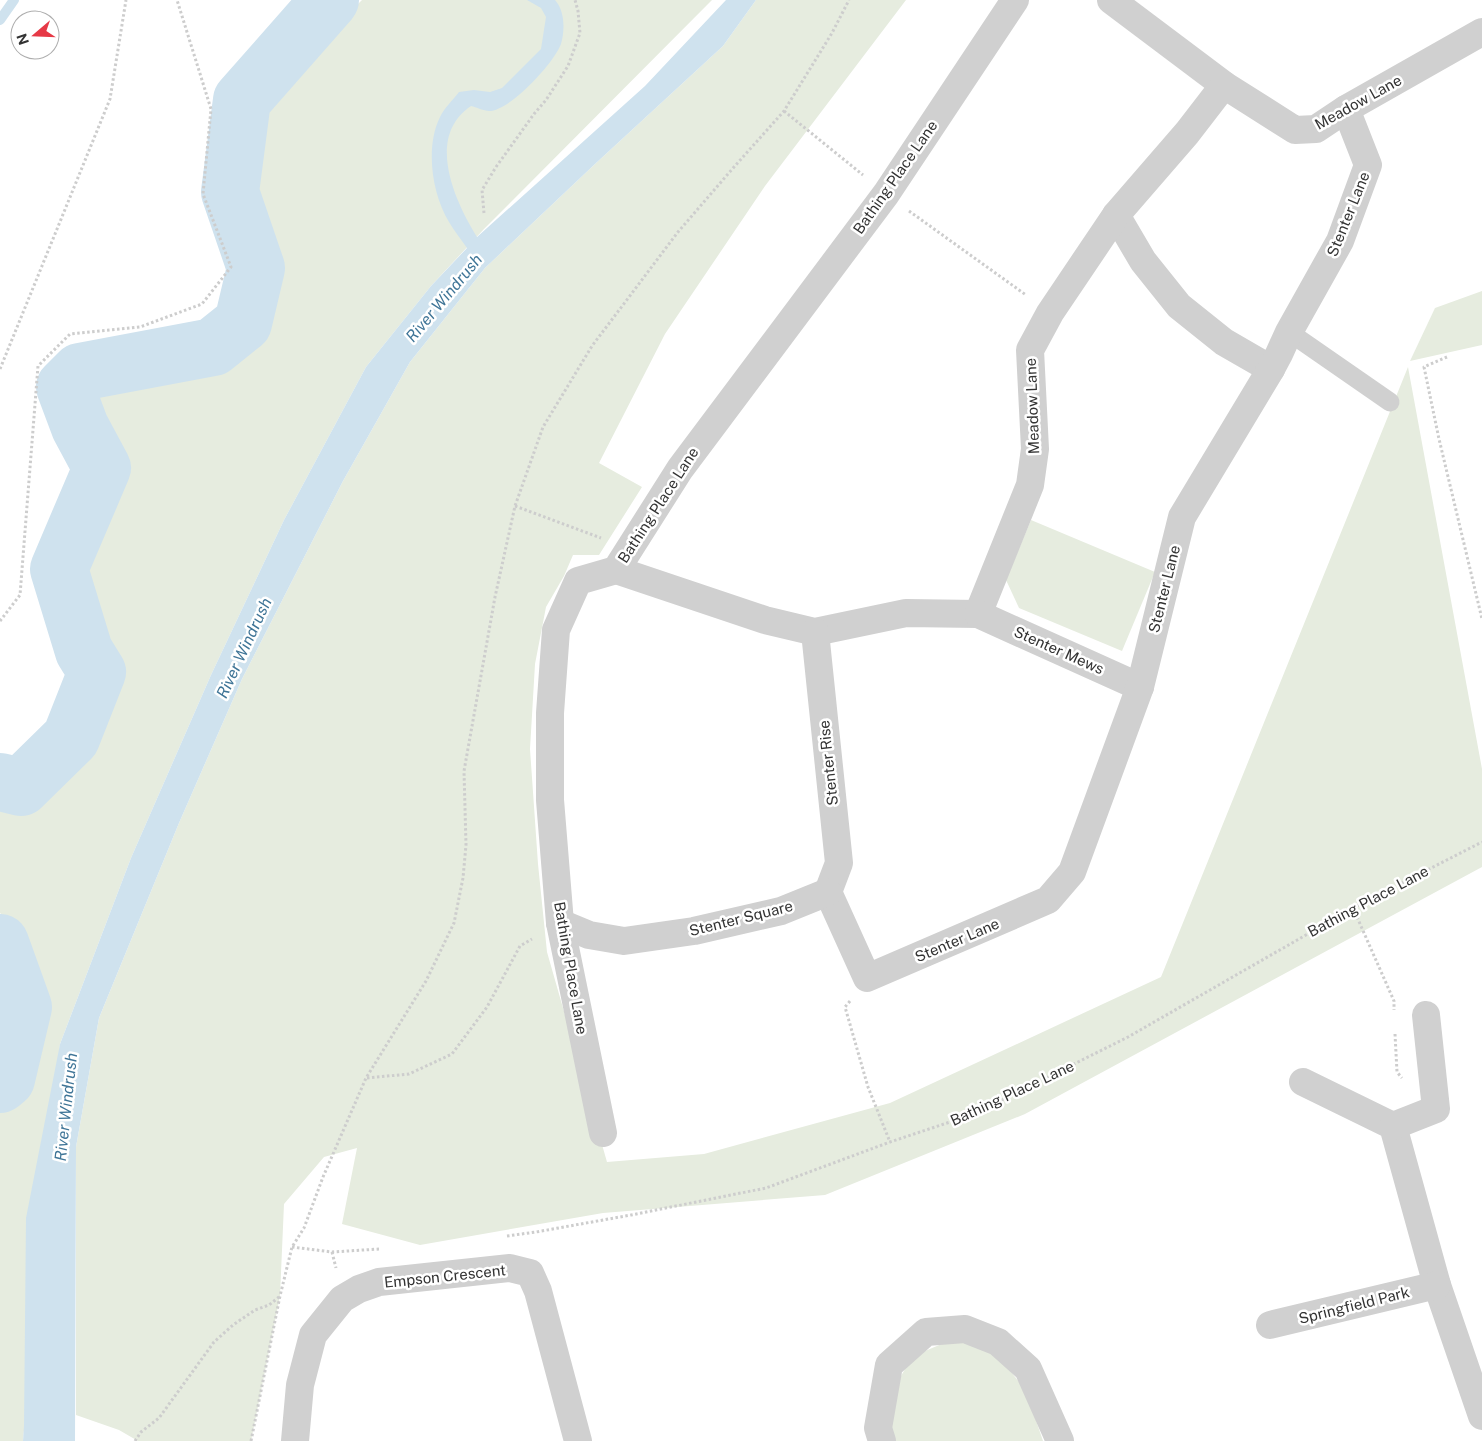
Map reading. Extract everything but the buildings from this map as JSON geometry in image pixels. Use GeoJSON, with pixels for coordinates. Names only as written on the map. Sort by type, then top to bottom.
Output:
{"type":"FeatureCollection","features":[{"type":"Feature","properties":{"kind":"street","name":"Bathing Place Lane"},"geometry":{"type":"LineString","coordinates":[[603,1133],[560,923],[550,800],[550,713],[556,630],[578,581],[622,559],[680,469],[886,194],[1015,0]]}},
{"type":"Feature","properties":{"kind":"street"},"geometry":{"type":"LineString","coordinates":[[1111,0],[1224,85]]}},
{"type":"Feature","properties":{"kind":"street","name":"Meadow Lane"},"geometry":{"type":"LineString","coordinates":[[978,614],[1030,485],[1035,449],[1030,350],[1050,313],[1116,215],[1187,133],[1224,85],[1295,130],[1316,129],[1346,109],[1482,32]]}},
{"type":"Feature","properties":{"kind":"street","name":"Stenter Lane"},"geometry":{"type":"LineString","coordinates":[[867,978],[1048,900],[1072,872],[1140,686],[1182,517],[1271,370],[1289,332],[1340,241],[1368,165],[1346,109]]}},
{"type":"Feature","properties":{"kind":"street"},"geometry":{"type":"LineString","coordinates":[[1116,215],[1143,261],[1180,306],[1224,342],[1271,370]]}},
{"type":"Feature","properties":{"kind":"street"},"geometry":{"type":"LineString","coordinates":[[622,559],[765,620],[814,632],[906,613],[978,614]]}},
{"type":"Feature","properties":{"kind":"street","name":"Stenter Mews"},"geometry":{"type":"LineString","coordinates":[[978,614],[1140,686]]}},
{"type":"Feature","properties":{"kind":"street","name":"Stenter Rise"},"geometry":{"type":"LineString","coordinates":[[814,632],[839,863],[828,892]]}},
{"type":"Feature","properties":{"kind":"street"},"geometry":{"type":"LineString","coordinates":[[828,892],[867,978]]}},
{"type":"Feature","properties":{"kind":"street","name":"Stenter Square"},"geometry":{"type":"LineString","coordinates":[[560,923],[589,935],[624,941],[694,931],[782,911],[828,892]]}},
{"type":"Feature","properties":{"kind":"street"},"geometry":{"type":"LineString","coordinates":[[1303,1082],[1393,1126],[1436,1109],[1426,1015]]}},
{"type":"Feature","properties":{"kind":"street"},"geometry":{"type":"LineString","coordinates":[[1393,1126],[1437,1285],[1480,1402]]}},
{"type":"Feature","properties":{"kind":"street","name":"Empson Crescent"},"geometry":{"type":"LineString","coordinates":[[295,1441],[300,1385],[313,1335],[342,1299],[359,1288],[379,1282],[510,1268],[530,1274],[538,1291],[578,1441]]}},
{"type":"Feature","properties":{"kind":"street","name":"Springfield Park"},"geometry":{"type":"LineString","coordinates":[[1270,1325],[1437,1285]]}},
{"type":"Feature","properties":{"kind":"street"},"geometry":{"type":"LineString","coordinates":[[882,1441],[878,1428],[889,1365],[926,1332],[965,1329],[998,1342],[1028,1369],[1060,1441]]}},
{"type":"Feature","properties":{"kind":"lane"},"geometry":{"type":"LineString","coordinates":[[1289,332],[1390,402]]}},
{"type":"Feature","properties":{"kind":"path"},"geometry":{"type":"LineString","coordinates":[[0,369],[110,99],[126,0]]}},
{"type":"Feature","properties":{"kind":"path"},"geometry":{"type":"LineString","coordinates":[[0,621],[20,595],[38,366],[70,334],[140,327],[202,304],[231,267],[203,194],[211,109],[177,0]]}},
{"type":"Feature","properties":{"kind":"path"},"geometry":{"type":"LineString","coordinates":[[484,212],[482,190],[496,167],[546,100],[568,66],[580,33],[575,0]]}},
{"type":"Feature","properties":{"kind":"path"},"geometry":{"type":"LineString","coordinates":[[784,111],[886,194],[1050,313]]}},
{"type":"Feature","properties":{"kind":"path"},"geometry":{"type":"LineString","coordinates":[[1447,357],[1424,367],[1439,439],[1482,619]]}},
{"type":"Feature","properties":{"kind":"path"},"geometry":{"type":"LineString","coordinates":[[515,506],[622,559]]}},
{"type":"Feature","properties":{"kind":"path","name":"Bathing Place Lane"},"geometry":{"type":"LineString","coordinates":[[498,1237],[536,1232],[766,1188],[890,1142],[974,1114],[1128,1038],[1353,908],[1482,842]]}},
{"type":"Feature","properties":{"kind":"path"},"geometry":{"type":"LineString","coordinates":[[1353,908],[1394,1001],[1395,1019]]}},
{"type":"Feature","properties":{"kind":"path"},"geometry":{"type":"LineString","coordinates":[[366,1078],[409,1074],[452,1054],[486,1007],[520,946],[560,923]]}},
{"type":"Feature","properties":{"kind":"path"},"geometry":{"type":"LineString","coordinates":[[867,978],[845,1007],[868,1087],[890,1142]]}},
{"type":"Feature","properties":{"kind":"path"},"geometry":{"type":"LineString","coordinates":[[1395,1028],[1397,1072],[1436,1109]]}},
{"type":"Feature","properties":{"kind":"path"},"geometry":{"type":"LineString","coordinates":[[251,1441],[280,1296],[292,1247],[332,1252],[382,1249]]}},
{"type":"Feature","properties":{"kind":"path"},"geometry":{"type":"LineString","coordinates":[[134,1441],[141,1432],[159,1418],[214,1342],[233,1325],[280,1296]]}},
{"type":"Feature","properties":{"kind":"shaded area"},"geometry":{"type":"Polygon","coordinates":[[[362,0],[712,0],[484,229],[431,286],[366,367],[284,520],[211,675],[131,858],[60,1044],[23,1441],[0,1441],[0,1106],[15,1095],[37,1009],[11,925],[0,913],[0,795],[25,799],[83,750],[113,673],[76,566],[117,472],[83,389],[221,357],[255,332],[273,271],[248,191],[255,107],[362,0]]]}},
{"type":"Feature","properties":{"kind":"shaded area"},"geometry":{"type":"Polygon","coordinates":[[[756,0],[906,0],[765,186],[665,334],[599,463],[642,487],[599,555],[573,555],[564,576],[546,607],[535,664],[530,749],[538,864],[547,952],[607,1162],[704,1154],[890,1103],[1161,977],[1408,367],[1482,769],[1482,867],[1025,1114],[825,1195],[603,1213],[420,1245],[342,1224],[357,1148],[324,1157],[284,1204],[280,1296],[251,1441],[138,1441],[119,1430],[76,1415],[76,1147],[99,1018],[179,823],[242,679],[343,481],[410,362],[485,268],[723,46],[756,0]]]}},
{"type":"Feature","properties":{"kind":"shaded area"},"geometry":{"type":"Polygon","coordinates":[[[1482,291],[1482,345],[1410,361],[1435,308],[1482,291]]]}},
{"type":"Feature","properties":{"kind":"shaded area"},"geometry":{"type":"Polygon","coordinates":[[[1031,520],[1155,572],[1122,651],[1019,608],[1006,580],[1031,520]]]}},
{"type":"Feature","properties":{"kind":"shaded area"},"geometry":{"type":"Polygon","coordinates":[[[944,1343],[966,1343],[989,1351],[1002,1360],[1026,1391],[1043,1441],[894,1441],[889,1411],[893,1389],[907,1366],[925,1351],[944,1343]]]}},
{"type":"Feature","properties":{"kind":"water"},"geometry":{"type":"Polygon","coordinates":[[[527,0],[555,0],[558,4],[562,15],[563,33],[557,52],[541,74],[519,95],[498,109],[489,111],[471,106],[457,119],[449,134],[448,170],[460,206],[477,237],[645,86],[726,0],[756,0],[723,46],[485,268],[410,362],[343,481],[242,679],[179,823],[99,1018],[76,1147],[75,1441],[23,1441],[26,1218],[60,1044],[131,858],[211,675],[284,520],[366,367],[431,286],[467,248],[453,229],[438,198],[432,170],[435,129],[446,107],[459,92],[474,90],[490,92],[502,88],[541,49],[546,17],[541,8],[527,0]]]}},
{"type":"Feature","properties":{"kind":"waterway"},"geometry":{"type":"LineString","coordinates":[[0,20],[14,0]]}},
{"type":"Feature","properties":{"kind":"waterway","name":"River Windrush"},"geometry":{"type":"LineString","coordinates":[[0,782],[21,787],[71,738],[97,672],[84,651],[59,569],[102,468],[80,427],[65,387],[80,372],[213,347],[243,323],[256,268],[230,192],[242,100],[330,0]]}},
{"type":"Feature","properties":{"kind":"waterway","name":"River Windrush"},"geometry":{"type":"LineString","coordinates":[[0,943],[23,1007],[6,1079],[0,1084]]}}]}
